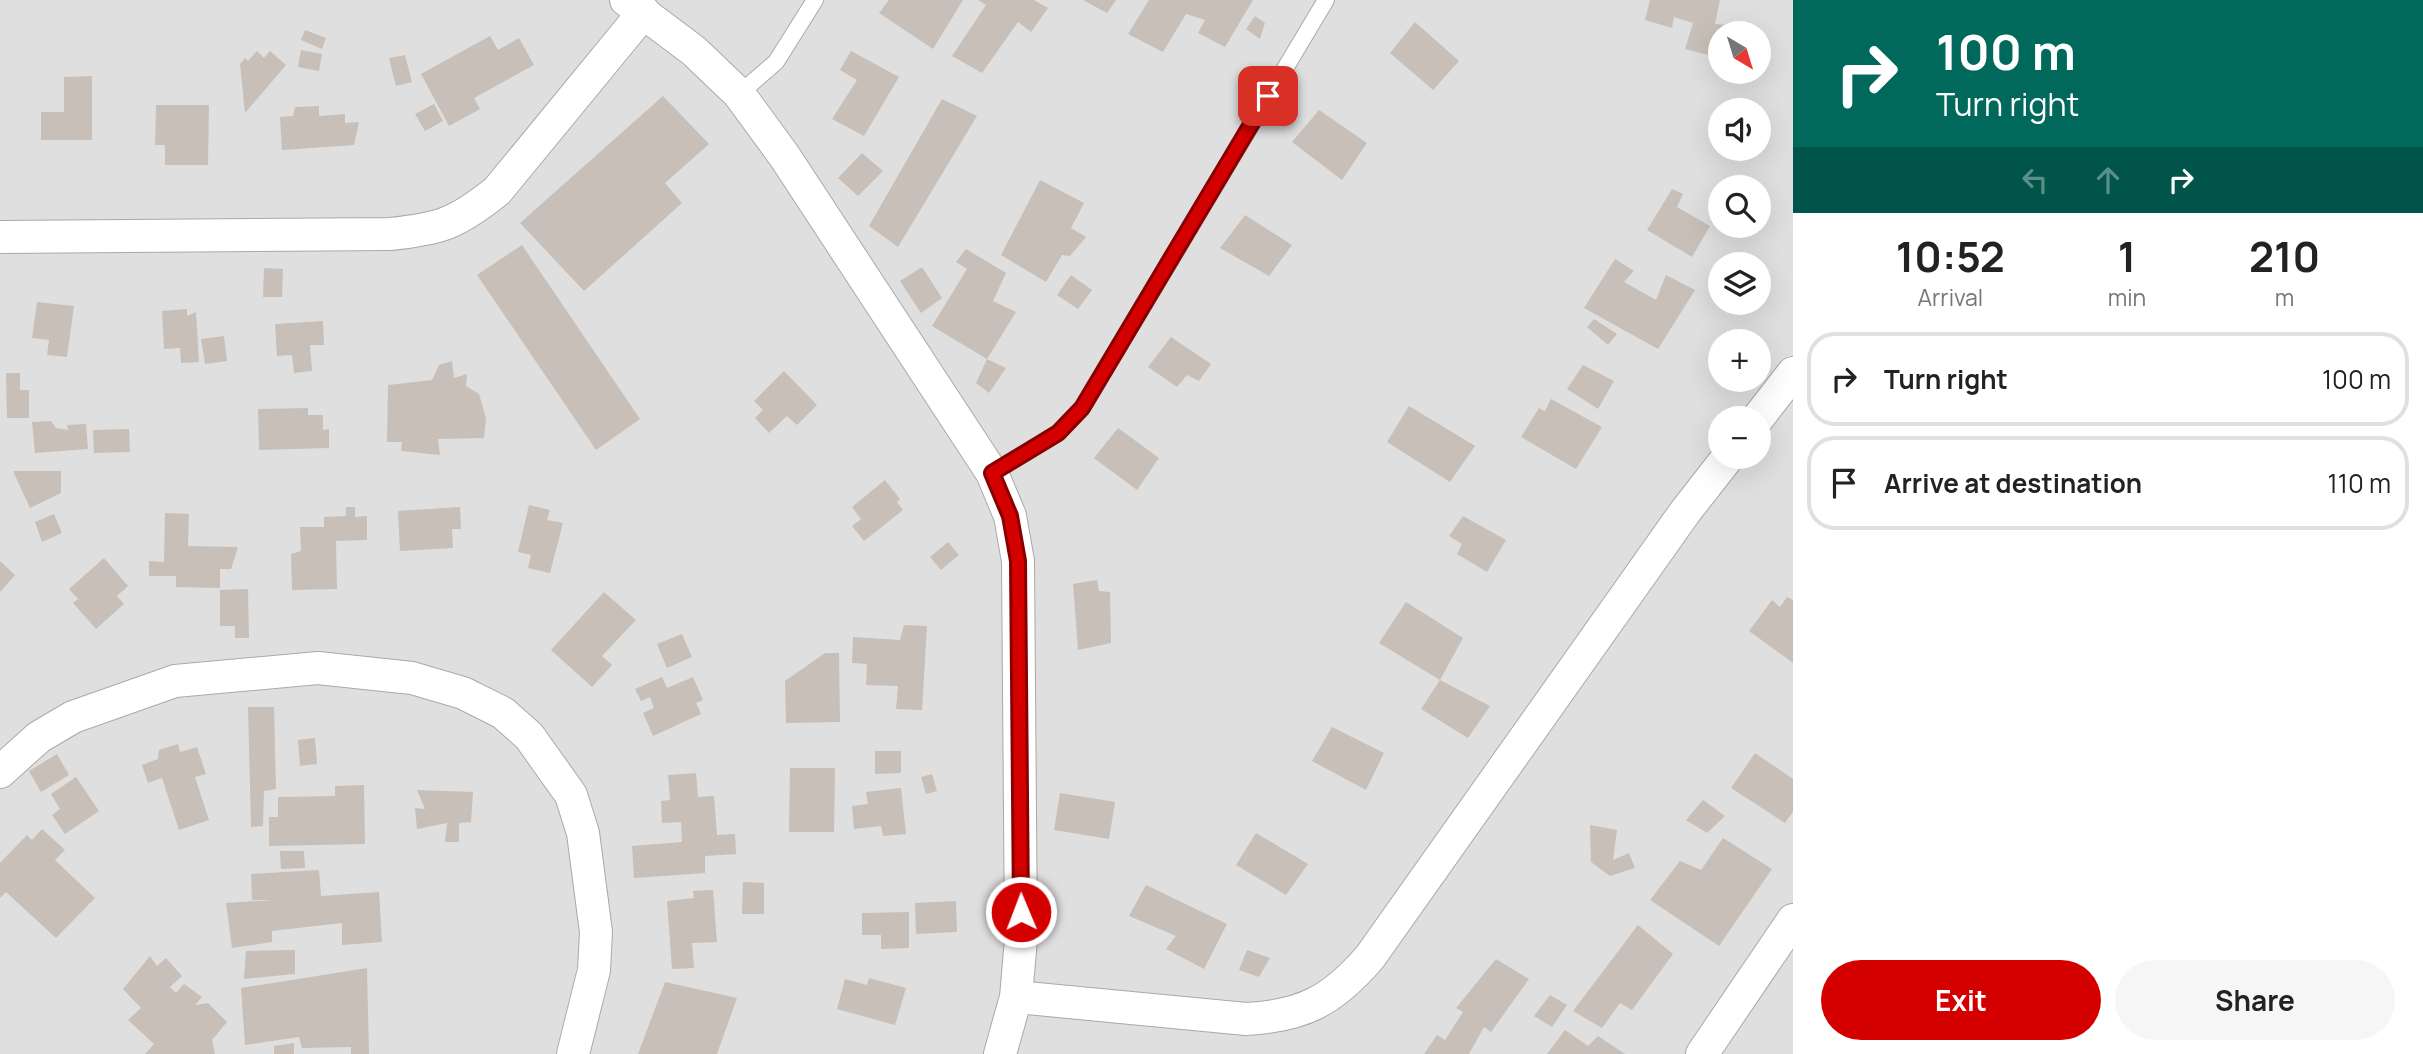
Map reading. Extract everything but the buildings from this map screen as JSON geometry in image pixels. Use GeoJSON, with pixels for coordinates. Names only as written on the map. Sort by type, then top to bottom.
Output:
{"type":"FeatureCollection","features":[{"type":"Feature","properties":{"kind":"street"},"geometry":{"type":"LineString","coordinates":[[0,237],[390,234],[447,225],[472,211],[497,191],[635,6],[694,51],[739,94],[785,157],[992,473],[1010,516],[1018,561],[1021,939],[1016,997],[1000,1054]]}},
{"type":"Feature","properties":{"kind":"street"},"geometry":{"type":"LineString","coordinates":[[1767,406],[1793,373]]}},
{"type":"Feature","properties":{"kind":"street"},"geometry":{"type":"LineString","coordinates":[[1016,997],[1246,1020],[1298,1013],[1325,999],[1350,980],[1370,957],[1685,512],[1719,469]]}},
{"type":"Feature","properties":{"kind":"street"},"geometry":{"type":"LineString","coordinates":[[0,772],[39,737],[73,717],[175,681],[318,668],[412,678],[463,693],[503,713],[530,736],[570,796],[583,833],[596,932],[594,970],[573,1054]]}},
{"type":"Feature","properties":{"kind":"street"},"geometry":{"type":"LineString","coordinates":[[1702,1054],[1793,920]]}},
{"type":"Feature","properties":{"kind":"lane"},"geometry":{"type":"LineString","coordinates":[[739,94],[776,62],[815,0]]}},
{"type":"Feature","properties":{"kind":"lane"},"geometry":{"type":"LineString","coordinates":[[992,473],[1058,433],[1082,408],[1326,0]]}},
{"type":"Feature","properties":{"kind":"shaded area"},"geometry":{"type":"Polygon","coordinates":[[[0,0],[1793,0],[1793,1054],[0,1054],[0,0]]]}},
{"type":"Feature","properties":{"kind":"route"},"geometry":{"type":"LineString","coordinates":[[1021,912],[1018,561],[1010,516],[992,473],[1058,433],[1082,408],[1268,96]]}}]}
